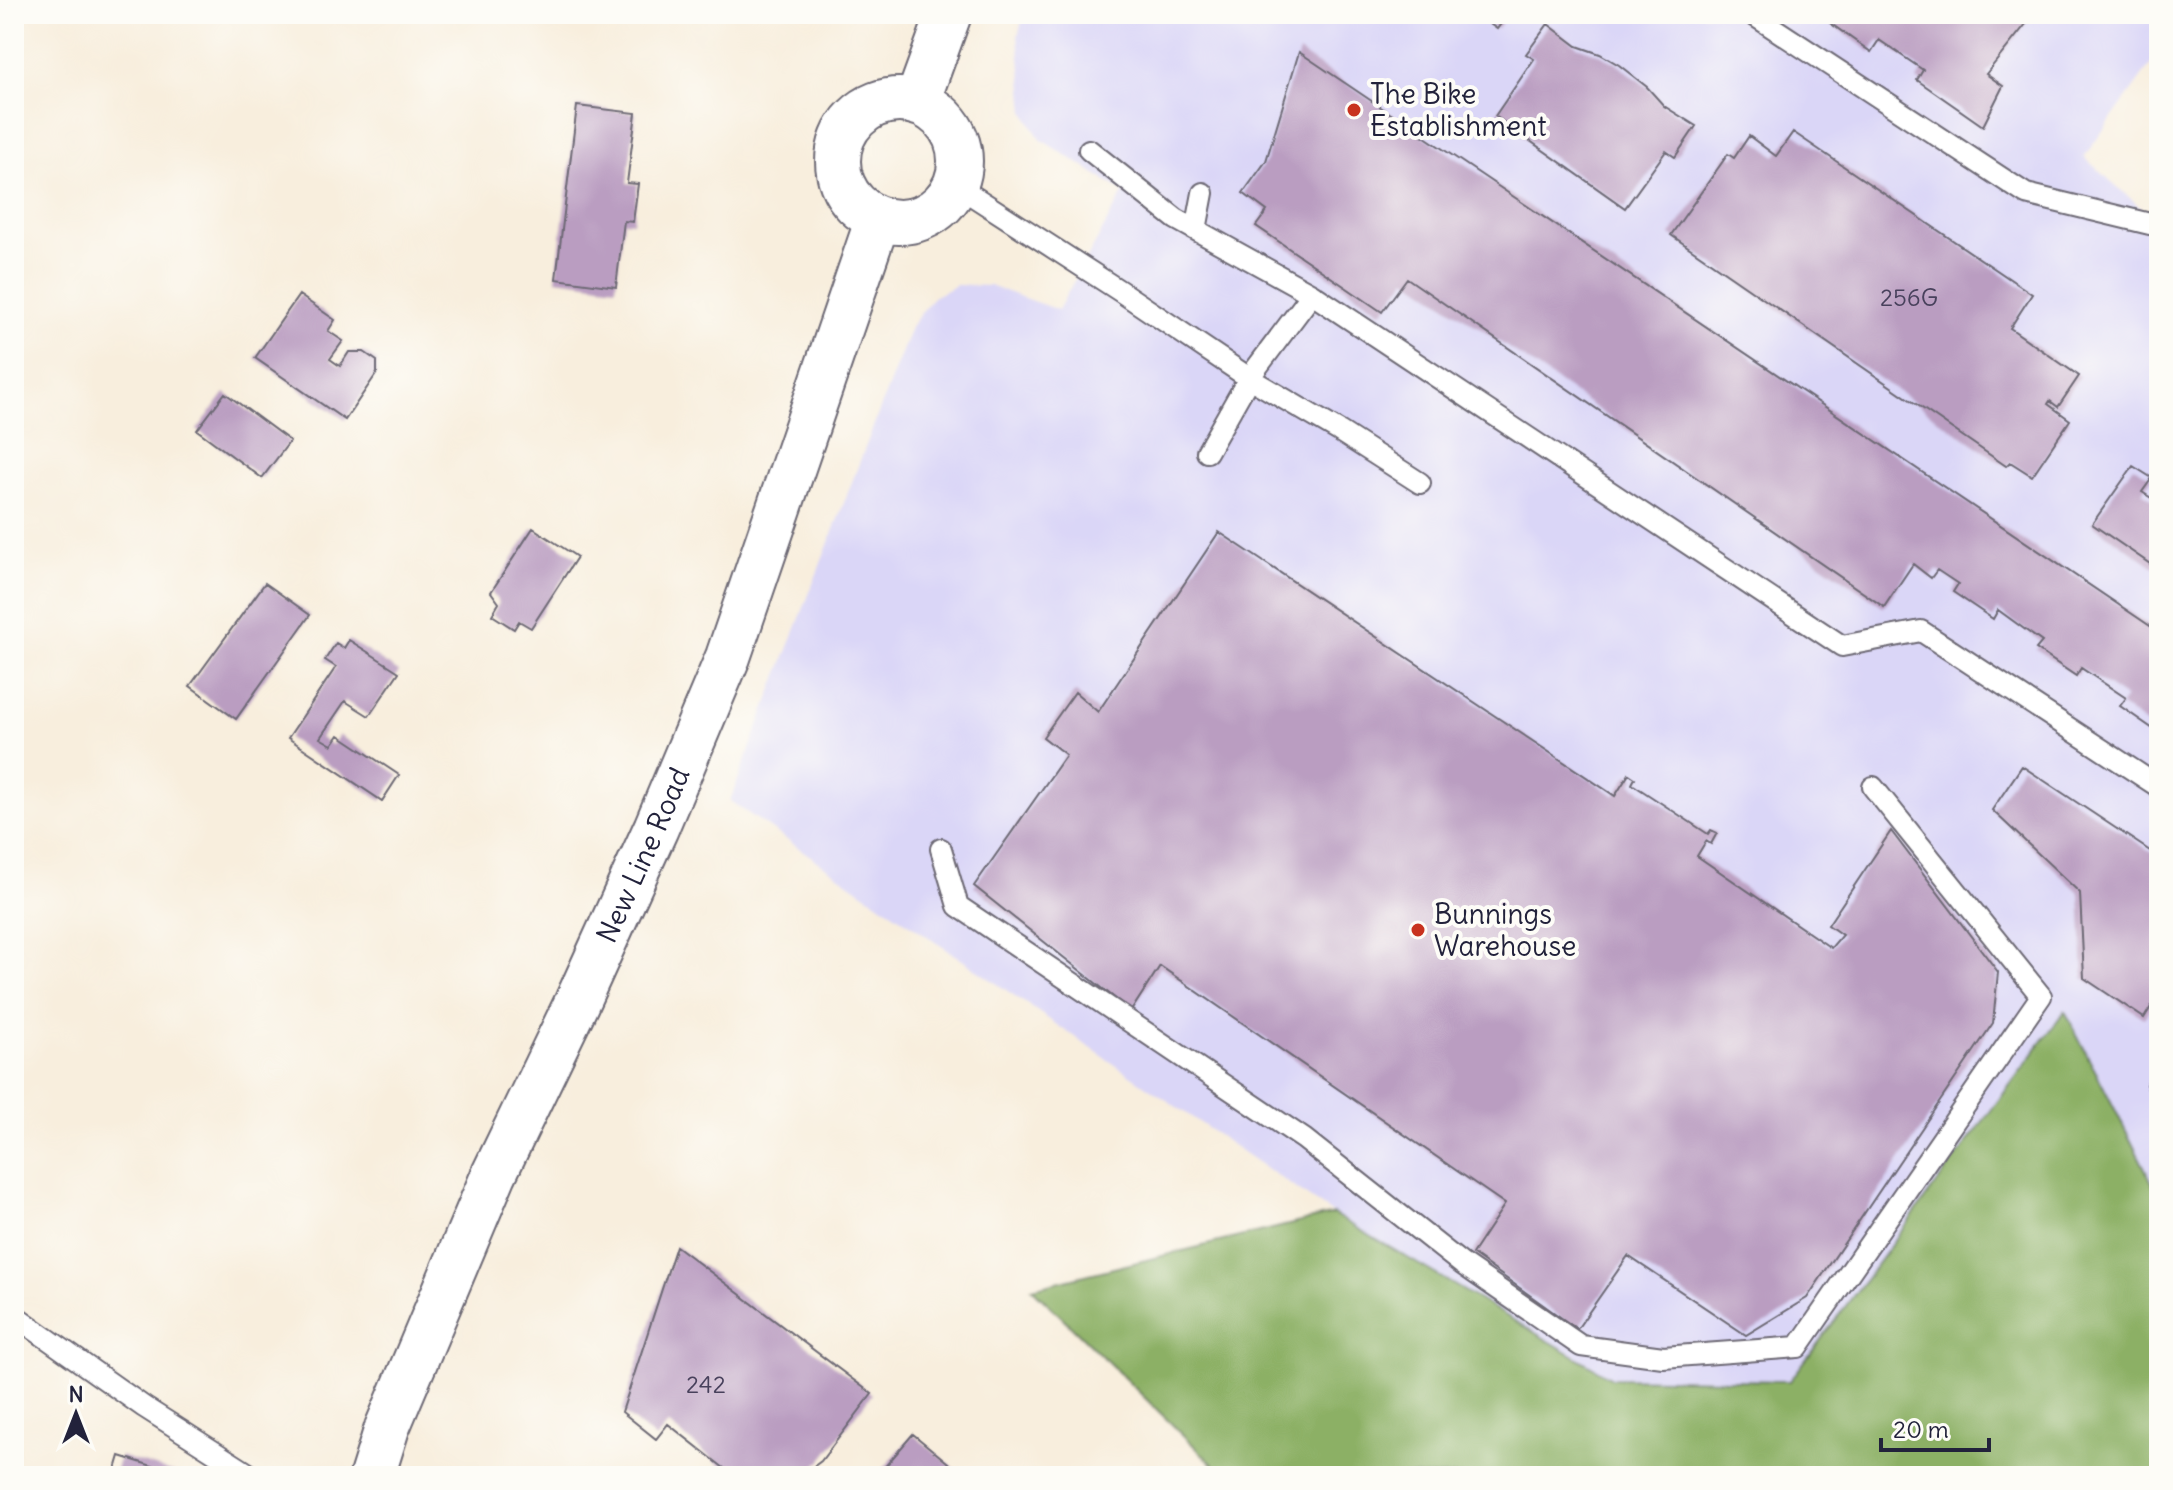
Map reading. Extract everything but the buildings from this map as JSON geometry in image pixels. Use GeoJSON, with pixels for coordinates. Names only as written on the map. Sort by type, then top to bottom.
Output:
{"type":"FeatureCollection","features":[{"type":"Feature","properties":{"kind":"main road"},"geometry":{"type":"LineString","coordinates":[[917,102],[949,14]]}},
{"type":"Feature","properties":{"kind":"main road"},"geometry":{"type":"LineString","coordinates":[[896,99],[917,102],[935,111],[950,126],[959,145],[961,165],[956,185],[946,201],[932,213],[915,221],[878,219],[860,209],[846,193],[838,173],[837,152],[844,132],[857,115],[875,104],[896,99]]}},
{"type":"Feature","properties":{"kind":"main road","name":"New Line Road"},"geometry":{"type":"LineString","coordinates":[[372,1476],[387,1428],[494,1174],[656,828],[728,657],[878,219]]}},
{"type":"Feature","properties":{"kind":"lane"},"geometry":{"type":"LineString","coordinates":[[1752,14],[2026,194],[2150,224]]}},
{"type":"Feature","properties":{"kind":"lane"},"geometry":{"type":"LineString","coordinates":[[1089,150],[1176,219],[1312,294],[1842,646],[1921,631],[2159,787]]}},
{"type":"Feature","properties":{"kind":"lane"},"geometry":{"type":"LineString","coordinates":[[956,185],[1249,378],[1420,483]]}},
{"type":"Feature","properties":{"kind":"lane"},"geometry":{"type":"LineString","coordinates":[[1196,230],[1203,193]]}},
{"type":"Feature","properties":{"kind":"lane"},"geometry":{"type":"LineString","coordinates":[[1207,452],[1249,378],[1312,294]]}},
{"type":"Feature","properties":{"kind":"lane"},"geometry":{"type":"LineString","coordinates":[[941,849],[958,906],[1304,1139],[1462,1264],[1581,1346],[1663,1357],[1798,1347],[2041,996],[1873,787]]}},
{"type":"Feature","properties":{"kind":"lane"},"geometry":{"type":"LineString","coordinates":[[14,1315],[144,1407],[252,1476]]}},
{"type":"Feature","properties":{"kind":"shaded area"},"geometry":{"type":"Polygon","coordinates":[[[1024,14],[2159,14],[2159,53],[2084,157],[2159,224],[2159,1196],[2064,1012],[1790,1381],[1612,1378],[1333,1214],[730,801],[912,325],[933,297],[956,285],[990,286],[1058,310],[1124,192],[1040,139],[1025,112],[1018,36],[1024,14]]]}},
{"type":"Feature","properties":{"kind":"green space"},"geometry":{"type":"Polygon","coordinates":[[[2065,1011],[2159,1196],[2159,1476],[1225,1476],[1032,1288],[1333,1214],[1612,1378],[1790,1381],[2065,1011]]]}},
{"type":"Feature","properties":{"kind":"place","name":"The Bike Establishment"},"geometry":{"type":"Point","coordinates":[1354,110]}},
{"type":"Feature","properties":{"kind":"place","name":"Bunnings Warehouse"},"geometry":{"type":"Point","coordinates":[1418,930]}}]}
